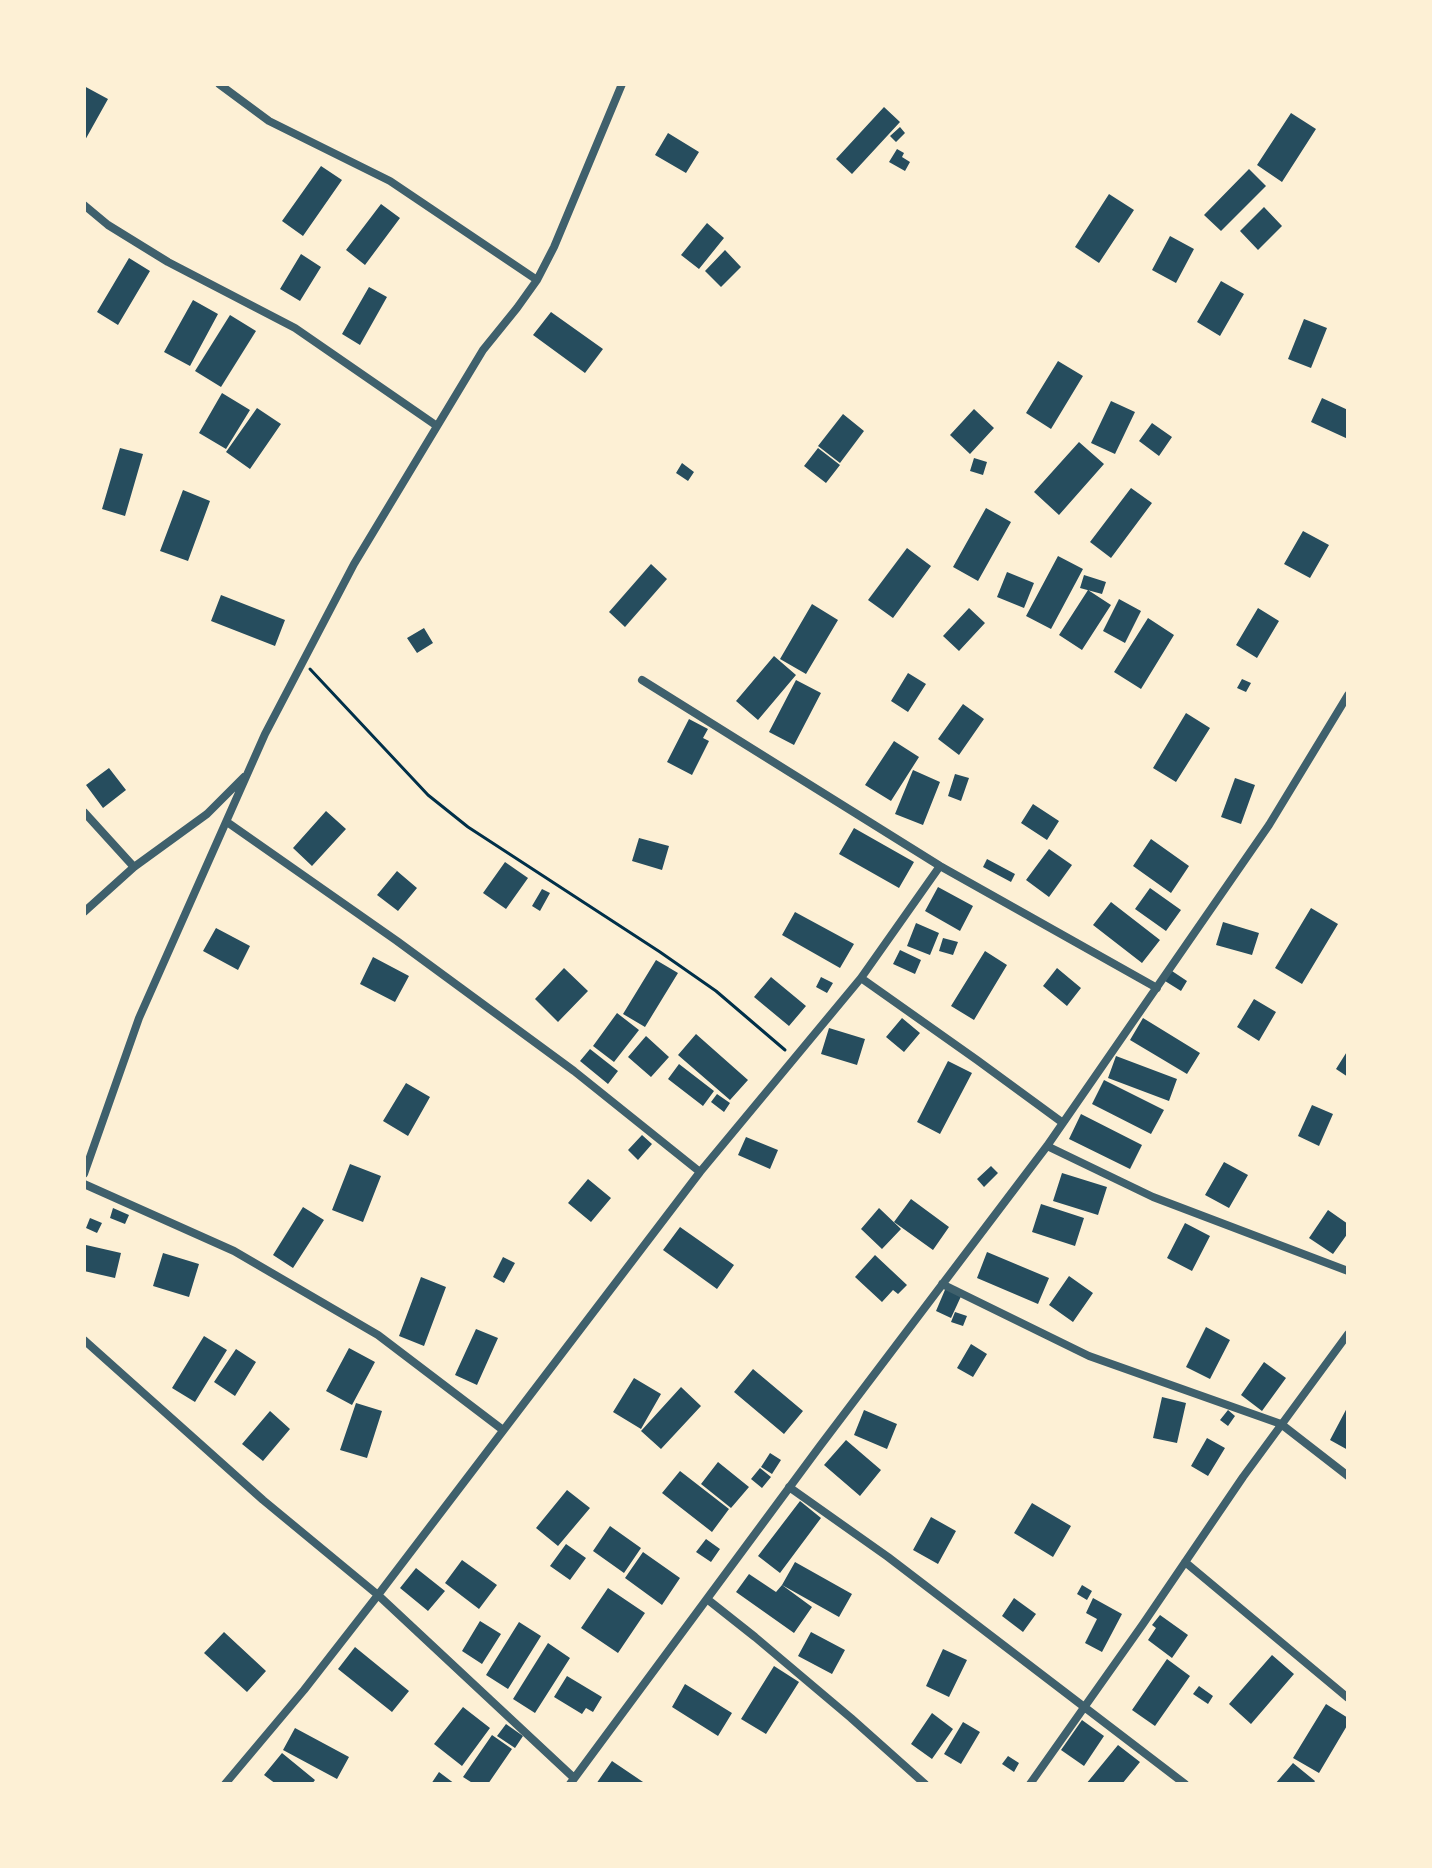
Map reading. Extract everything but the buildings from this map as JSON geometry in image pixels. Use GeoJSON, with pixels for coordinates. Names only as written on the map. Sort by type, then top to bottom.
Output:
{"type":"FeatureCollection","features":[{"type":"Feature","properties":{"kind":"street"},"geometry":{"type":"LineString","coordinates":[[219,84],[269,121],[390,181],[537,280]]}},
{"type":"Feature","properties":{"kind":"street"},"geometry":{"type":"LineString","coordinates":[[84,1174],[139,1018],[265,734],[354,564],[483,350],[537,280],[554,247],[622,84]]}},
{"type":"Feature","properties":{"kind":"street"},"geometry":{"type":"LineString","coordinates":[[84,205],[108,225],[168,262],[295,328],[437,426]]}},
{"type":"Feature","properties":{"kind":"street"},"geometry":{"type":"LineString","coordinates":[[642,680],[940,866],[1157,988]]}},
{"type":"Feature","properties":{"kind":"street"},"geometry":{"type":"LineString","coordinates":[[84,1340],[263,1500],[378,1595],[572,1781],[1047,1146],[1269,825],[1348,695]]}},
{"type":"Feature","properties":{"kind":"street"},"geometry":{"type":"LineString","coordinates":[[84,912],[134,867],[207,814],[248,774]]}},
{"type":"Feature","properties":{"kind":"street"},"geometry":{"type":"LineString","coordinates":[[84,812],[134,867]]}},
{"type":"Feature","properties":{"kind":"street"},"geometry":{"type":"LineString","coordinates":[[227,822],[397,941],[574,1071],[700,1172]]}},
{"type":"Feature","properties":{"kind":"street"},"geometry":{"type":"LineString","coordinates":[[225,1784],[378,1595],[700,1172],[861,978],[940,866]]}},
{"type":"Feature","properties":{"kind":"street"},"geometry":{"type":"LineString","coordinates":[[861,978],[1063,1123]]}},
{"type":"Feature","properties":{"kind":"street"},"geometry":{"type":"LineString","coordinates":[[1047,1146],[1153,1197],[1348,1271]]}},
{"type":"Feature","properties":{"kind":"street"},"geometry":{"type":"LineString","coordinates":[[84,1184],[234,1251],[378,1335],[503,1430]]}},
{"type":"Feature","properties":{"kind":"street"},"geometry":{"type":"LineString","coordinates":[[942,1284],[1089,1356],[1281,1424],[1348,1476]]}},
{"type":"Feature","properties":{"kind":"street"},"geometry":{"type":"LineString","coordinates":[[1030,1784],[1281,1424],[1348,1334]]}},
{"type":"Feature","properties":{"kind":"street"},"geometry":{"type":"LineString","coordinates":[[789,1487],[888,1557],[1185,1784]]}},
{"type":"Feature","properties":{"kind":"street"},"geometry":{"type":"LineString","coordinates":[[1185,1562],[1348,1698]]}},
{"type":"Feature","properties":{"kind":"street"},"geometry":{"type":"LineString","coordinates":[[707,1599],[839,1707],[925,1784]]}},
{"type":"Feature","properties":{"kind":"path"},"geometry":{"type":"LineString","coordinates":[[303,662],[428,795],[468,827],[716,991],[794,1058]]}}]}
